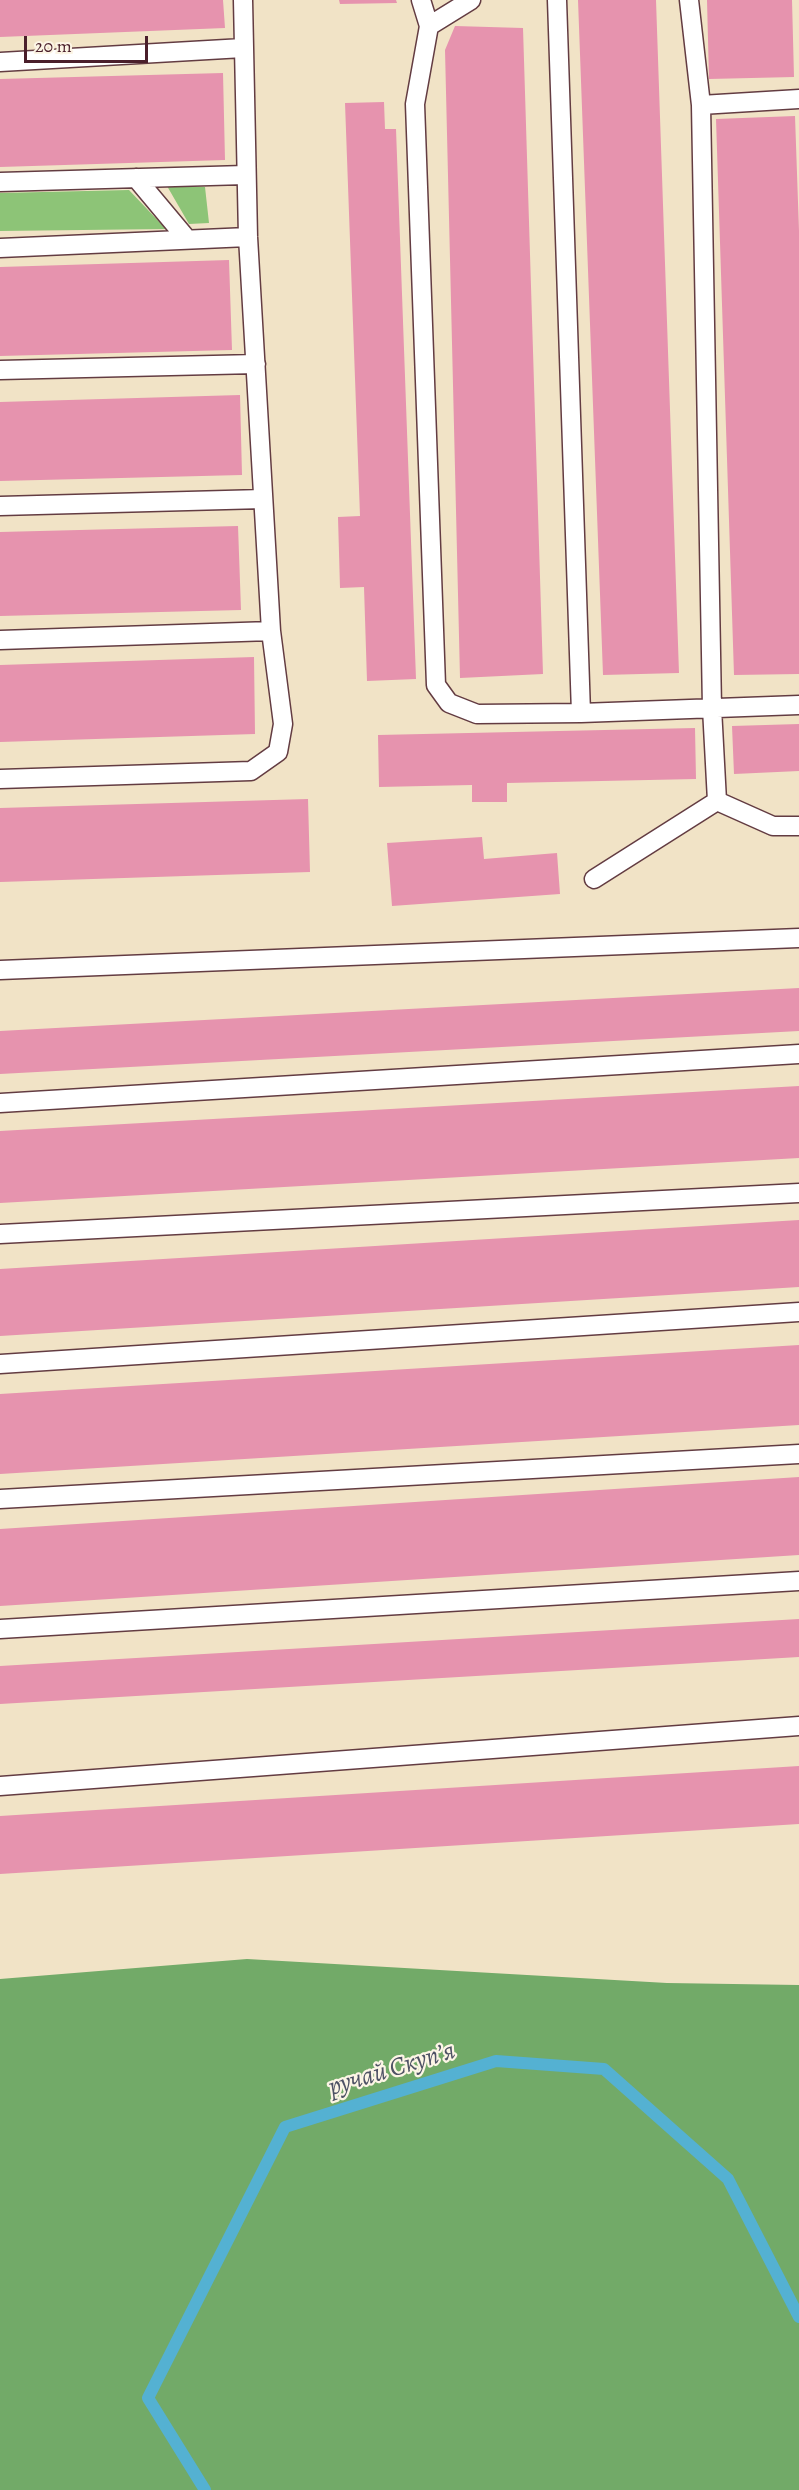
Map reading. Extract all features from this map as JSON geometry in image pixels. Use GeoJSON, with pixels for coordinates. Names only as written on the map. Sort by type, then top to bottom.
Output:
{"type":"FeatureCollection","features":[{"type":"Feature","properties":{"kind":"lane"},"geometry":{"type":"LineString","coordinates":[[0,779],[251,771],[278,753],[284,724],[271,631],[248,237],[243,0]]}},
{"type":"Feature","properties":{"kind":"lane"},"geometry":{"type":"LineString","coordinates":[[421,0],[429,26],[415,104],[436,685],[449,703],[477,714],[581,713],[799,705]]}},
{"type":"Feature","properties":{"kind":"lane"},"geometry":{"type":"LineString","coordinates":[[429,26],[471,0]]}},
{"type":"Feature","properties":{"kind":"lane"},"geometry":{"type":"LineString","coordinates":[[557,0],[581,713]]}},
{"type":"Feature","properties":{"kind":"lane"},"geometry":{"type":"LineString","coordinates":[[689,0],[701,105],[712,708],[717,801]]}},
{"type":"Feature","properties":{"kind":"lane"},"geometry":{"type":"LineString","coordinates":[[0,62],[243,48]]}},
{"type":"Feature","properties":{"kind":"lane"},"geometry":{"type":"LineString","coordinates":[[701,105],[799,99]]}},
{"type":"Feature","properties":{"kind":"lane"},"geometry":{"type":"LineString","coordinates":[[0,182],[245,175]]}},
{"type":"Feature","properties":{"kind":"lane"},"geometry":{"type":"LineString","coordinates":[[136,178],[187,239]]}},
{"type":"Feature","properties":{"kind":"lane"},"geometry":{"type":"LineString","coordinates":[[0,248],[248,237]]}},
{"type":"Feature","properties":{"kind":"lane"},"geometry":{"type":"LineString","coordinates":[[0,370],[256,364]]}},
{"type":"Feature","properties":{"kind":"lane"},"geometry":{"type":"LineString","coordinates":[[0,506],[263,499]]}},
{"type":"Feature","properties":{"kind":"lane"},"geometry":{"type":"LineString","coordinates":[[0,640],[271,631]]}},
{"type":"Feature","properties":{"kind":"lane"},"geometry":{"type":"LineString","coordinates":[[717,801],[773,826],[799,826]]}},
{"type":"Feature","properties":{"kind":"lane"},"geometry":{"type":"LineString","coordinates":[[594,879],[717,801]]}},
{"type":"Feature","properties":{"kind":"lane"},"geometry":{"type":"LineString","coordinates":[[0,970],[799,938]]}},
{"type":"Feature","properties":{"kind":"lane"},"geometry":{"type":"LineString","coordinates":[[0,1103],[799,1054]]}},
{"type":"Feature","properties":{"kind":"lane"},"geometry":{"type":"LineString","coordinates":[[0,1234],[799,1193]]}},
{"type":"Feature","properties":{"kind":"lane"},"geometry":{"type":"LineString","coordinates":[[0,1364],[799,1312]]}},
{"type":"Feature","properties":{"kind":"lane"},"geometry":{"type":"LineString","coordinates":[[0,1499],[799,1454]]}},
{"type":"Feature","properties":{"kind":"lane"},"geometry":{"type":"LineString","coordinates":[[0,1629],[799,1581]]}},
{"type":"Feature","properties":{"kind":"lane"},"geometry":{"type":"LineString","coordinates":[[0,1786],[799,1726]]}},
{"type":"Feature","properties":{"kind":"green space"},"geometry":{"type":"Polygon","coordinates":[[[167,186],[205,187],[209,223],[189,224],[167,186]]]}},
{"type":"Feature","properties":{"kind":"green space"},"geometry":{"type":"Polygon","coordinates":[[[129,190],[166,229],[0,231],[0,193],[129,190]]]}},
{"type":"Feature","properties":{"kind":"green space"},"geometry":{"type":"Polygon","coordinates":[[[247,1959],[667,1983],[799,1985],[799,2490],[0,2490],[0,1979],[247,1959]]]}},
{"type":"Feature","properties":{"kind":"building"},"geometry":{"type":"Polygon","coordinates":[[[0,0],[223,0],[225,28],[0,37],[0,0]]]}},
{"type":"Feature","properties":{"kind":"building"},"geometry":{"type":"Polygon","coordinates":[[[339,0],[396,0],[397,3],[340,4],[339,0]]]}},
{"type":"Feature","properties":{"kind":"building"},"geometry":{"type":"Polygon","coordinates":[[[578,0],[656,0],[679,673],[603,675],[578,0]]]}},
{"type":"Feature","properties":{"kind":"building"},"geometry":{"type":"Polygon","coordinates":[[[707,0],[792,0],[794,77],[709,79],[707,0]]]}},
{"type":"Feature","properties":{"kind":"building"},"geometry":{"type":"Polygon","coordinates":[[[455,26],[523,28],[543,674],[460,678],[445,50],[455,26]]]}},
{"type":"Feature","properties":{"kind":"building"},"geometry":{"type":"Polygon","coordinates":[[[223,73],[225,160],[0,167],[0,79],[223,73]]]}},
{"type":"Feature","properties":{"kind":"building"},"geometry":{"type":"Polygon","coordinates":[[[384,102],[385,129],[396,129],[416,679],[367,681],[364,587],[340,588],[338,517],[360,516],[345,103],[384,102]]]}},
{"type":"Feature","properties":{"kind":"building"},"geometry":{"type":"Polygon","coordinates":[[[795,116],[799,231],[799,674],[734,675],[716,119],[795,116]]]}},
{"type":"Feature","properties":{"kind":"building"},"geometry":{"type":"Polygon","coordinates":[[[229,260],[232,350],[0,356],[0,267],[229,260]]]}},
{"type":"Feature","properties":{"kind":"building"},"geometry":{"type":"Polygon","coordinates":[[[240,395],[242,475],[0,481],[0,402],[240,395]]]}},
{"type":"Feature","properties":{"kind":"building"},"geometry":{"type":"Polygon","coordinates":[[[238,526],[241,610],[0,616],[0,532],[238,526]]]}},
{"type":"Feature","properties":{"kind":"building"},"geometry":{"type":"Polygon","coordinates":[[[254,657],[255,734],[0,742],[0,665],[254,657]]]}},
{"type":"Feature","properties":{"kind":"building"},"geometry":{"type":"Polygon","coordinates":[[[799,724],[799,771],[734,774],[732,726],[799,724]]]}},
{"type":"Feature","properties":{"kind":"building"},"geometry":{"type":"Polygon","coordinates":[[[695,728],[696,779],[507,783],[507,802],[472,802],[472,785],[379,787],[378,735],[695,728]]]}},
{"type":"Feature","properties":{"kind":"building"},"geometry":{"type":"Polygon","coordinates":[[[308,799],[310,872],[0,882],[0,808],[308,799]]]}},
{"type":"Feature","properties":{"kind":"building"},"geometry":{"type":"Polygon","coordinates":[[[482,837],[484,859],[557,853],[560,894],[392,906],[387,843],[482,837]]]}},
{"type":"Feature","properties":{"kind":"building"},"geometry":{"type":"Polygon","coordinates":[[[799,988],[799,1031],[0,1074],[0,1031],[799,988]]]}},
{"type":"Feature","properties":{"kind":"building"},"geometry":{"type":"Polygon","coordinates":[[[799,1086],[799,1158],[0,1203],[0,1131],[799,1086]]]}},
{"type":"Feature","properties":{"kind":"building"},"geometry":{"type":"Polygon","coordinates":[[[799,1220],[799,1287],[0,1336],[0,1269],[799,1220]]]}},
{"type":"Feature","properties":{"kind":"building"},"geometry":{"type":"Polygon","coordinates":[[[799,1345],[799,1425],[0,1474],[0,1394],[799,1345]]]}},
{"type":"Feature","properties":{"kind":"building"},"geometry":{"type":"Polygon","coordinates":[[[799,1477],[799,1555],[0,1606],[0,1529],[799,1477]]]}},
{"type":"Feature","properties":{"kind":"building"},"geometry":{"type":"Polygon","coordinates":[[[799,1619],[799,1657],[0,1704],[0,1666],[799,1619]]]}},
{"type":"Feature","properties":{"kind":"building"},"geometry":{"type":"Polygon","coordinates":[[[799,1766],[799,1824],[0,1874],[0,1816],[799,1766]]]}},
{"type":"Feature","properties":{"kind":"waterway","name":"ручай Скупʼя"},"geometry":{"type":"LineString","coordinates":[[205,2490],[148,2398],[285,2127],[496,2061],[604,2069],[728,2179],[799,2317]]}}]}
